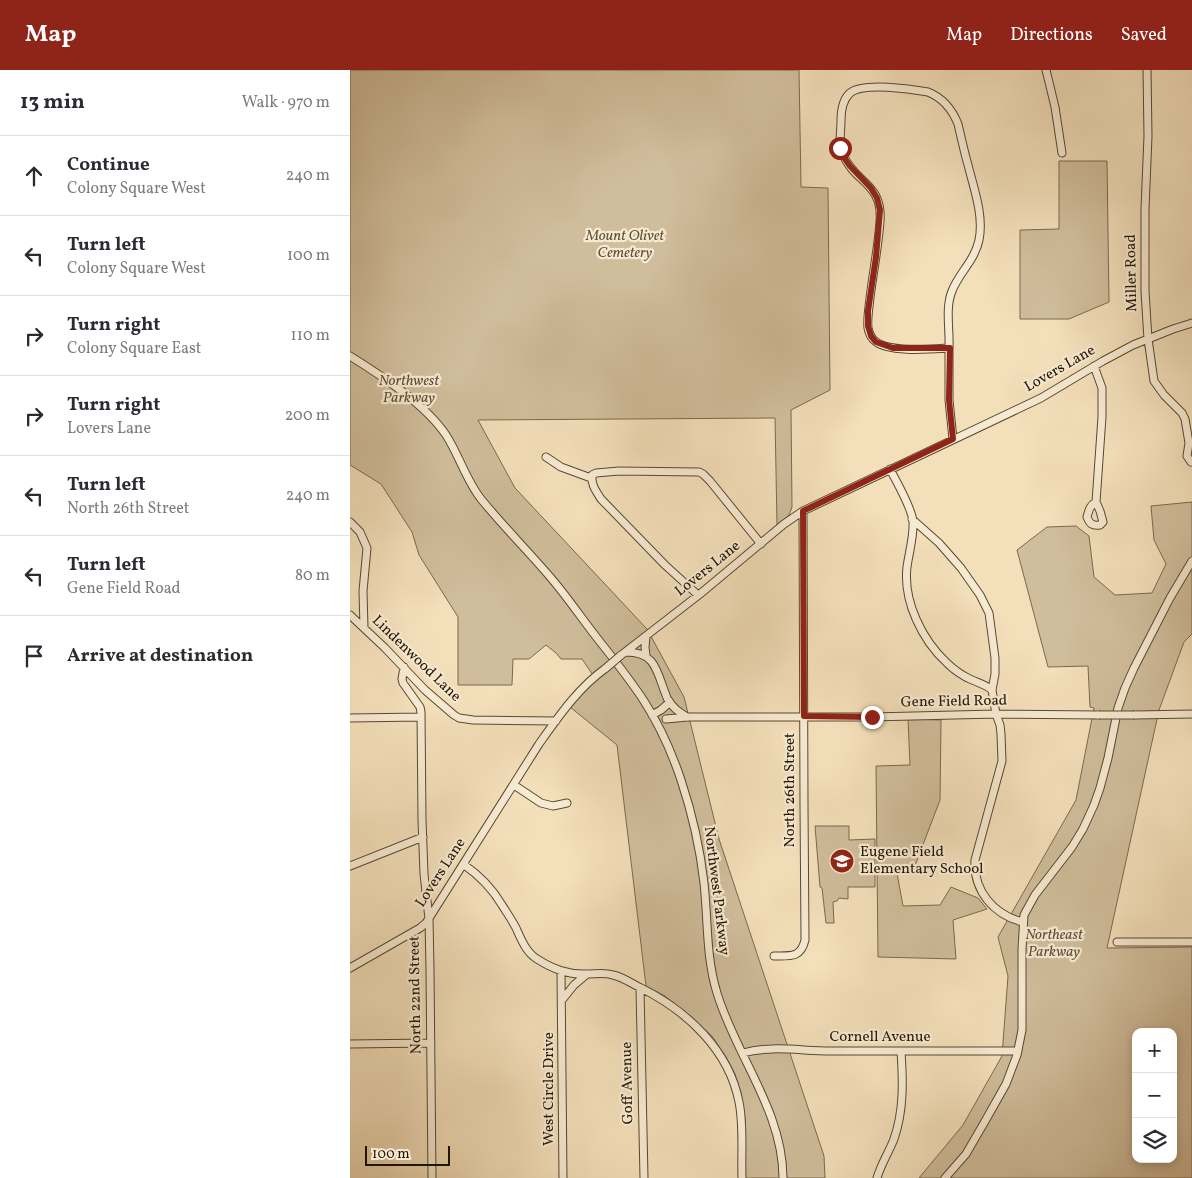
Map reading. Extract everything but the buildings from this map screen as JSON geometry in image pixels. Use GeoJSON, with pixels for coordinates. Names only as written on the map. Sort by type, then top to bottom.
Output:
{"type":"FeatureCollection","features":[{"type":"Feature","properties":{"kind":"street"},"geometry":{"type":"LineString","coordinates":[[1046,70],[1055,107],[1062,153]]}},
{"type":"Feature","properties":{"kind":"street","name":"Miller Road"},"geometry":{"type":"LineString","coordinates":[[1147,70],[1148,136],[1145,209],[1145,291],[1148,339],[1154,381],[1185,419],[1190,443],[1187,456],[1191,462]]}},
{"type":"Feature","properties":{"kind":"street"},"geometry":{"type":"LineString","coordinates":[[950,348],[893,348],[876,342],[869,331],[868,311],[876,257],[880,210],[877,198],[871,188],[850,166],[840,148],[842,106],[848,95],[858,89],[875,87],[928,92],[936,95],[943,101],[954,114],[958,124],[977,200],[980,228],[979,240],[975,251],[952,290],[949,304],[950,348],[949,400],[953,439]]}},
{"type":"Feature","properties":{"kind":"street","name":"Lovers Lane"},"geometry":{"type":"LineString","coordinates":[[350,968],[420,928],[428,919],[556,721],[577,693],[592,678],[803,511],[1041,398],[1133,345],[1192,323]]}},
{"type":"Feature","properties":{"kind":"street","name":"Northwest Parkway"},"geometry":{"type":"LineString","coordinates":[[350,356],[402,391],[434,419],[446,436],[478,496],[553,581],[631,682],[657,723],[676,765],[692,814],[704,880],[709,953],[722,1010],[743,1053],[777,1133],[783,1178]]}},
{"type":"Feature","properties":{"kind":"street"},"geometry":{"type":"LineString","coordinates":[[1094,366],[1102,388],[1102,417],[1096,502]]}},
{"type":"Feature","properties":{"kind":"street"},"geometry":{"type":"LineString","coordinates":[[546,458],[561,467],[591,478]]}},
{"type":"Feature","properties":{"kind":"street"},"geometry":{"type":"LineString","coordinates":[[890,469],[912,519],[913,534],[906,577],[910,600],[923,632],[929,644],[947,663],[971,680],[988,686],[992,690]]}},
{"type":"Feature","properties":{"kind":"street"},"geometry":{"type":"LineString","coordinates":[[591,478],[596,473],[620,471],[699,472],[710,482],[761,544]]}},
{"type":"Feature","properties":{"kind":"street"},"geometry":{"type":"LineString","coordinates":[[591,478],[593,487],[601,499],[665,565],[698,595]]}},
{"type":"Feature","properties":{"kind":"street","name":"North 26th Street"},"geometry":{"type":"LineString","coordinates":[[774,956],[797,954],[804,948],[805,940],[803,511]]}},
{"type":"Feature","properties":{"kind":"street"},"geometry":{"type":"LineString","coordinates":[[912,519],[939,543],[961,568],[980,595],[989,613],[995,651],[995,674],[992,690],[1000,726],[1002,761],[975,860],[975,874],[981,891],[991,905],[1012,920],[1023,922]]}},
{"type":"Feature","properties":{"kind":"street"},"geometry":{"type":"LineString","coordinates":[[350,522],[360,532],[367,548],[363,591],[364,628]]}},
{"type":"Feature","properties":{"kind":"street"},"geometry":{"type":"LineString","coordinates":[[945,1178],[966,1154],[984,1123],[1006,1084],[1018,1051],[1023,1016],[1022,949],[1024,915],[1035,894],[1072,847],[1083,829],[1100,788],[1118,708],[1125,688],[1165,607],[1192,561]]}},
{"type":"Feature","properties":{"kind":"street","name":"Lindenwood Lane"},"geometry":{"type":"LineString","coordinates":[[350,615],[445,709],[459,718],[473,720],[556,721]]}},
{"type":"Feature","properties":{"kind":"street"},"geometry":{"type":"LineString","coordinates":[[646,636],[646,656]]}},
{"type":"Feature","properties":{"kind":"street"},"geometry":{"type":"LineString","coordinates":[[623,654],[638,652],[646,656],[655,667],[672,705],[672,713],[666,719],[657,723]]}},
{"type":"Feature","properties":{"kind":"street","name":"North 22nd Street"},"geometry":{"type":"LineString","coordinates":[[404,667],[403,683],[420,707],[421,717],[424,874],[428,919],[431,1043],[432,1178]]}},
{"type":"Feature","properties":{"kind":"street"},"geometry":{"type":"LineString","coordinates":[[652,715],[672,705]]}},
{"type":"Feature","properties":{"kind":"street"},"geometry":{"type":"LineString","coordinates":[[672,705],[687,717]]}},
{"type":"Feature","properties":{"kind":"street","name":"Gene Field Road"},"geometry":{"type":"LineString","coordinates":[[666,719],[687,717],[872,717],[996,714],[1192,714]]}},
{"type":"Feature","properties":{"kind":"street"},"geometry":{"type":"LineString","coordinates":[[350,718],[421,717]]}},
{"type":"Feature","properties":{"kind":"street"},"geometry":{"type":"LineString","coordinates":[[514,785],[541,802],[553,806],[567,803]]}},
{"type":"Feature","properties":{"kind":"street"},"geometry":{"type":"LineString","coordinates":[[350,866],[423,837]]}},
{"type":"Feature","properties":{"kind":"street"},"geometry":{"type":"LineString","coordinates":[[463,864],[489,887],[510,918],[524,946],[534,957],[561,972],[614,975],[656,995],[700,1030],[718,1051],[734,1084],[739,1103],[742,1178]]}},
{"type":"Feature","properties":{"kind":"street"},"geometry":{"type":"LineString","coordinates":[[1117,942],[1192,942]]}},
{"type":"Feature","properties":{"kind":"street","name":"West Circle Drive"},"geometry":{"type":"LineString","coordinates":[[561,972],[563,1178]]}},
{"type":"Feature","properties":{"kind":"street"},"geometry":{"type":"LineString","coordinates":[[562,1001],[574,985],[587,974]]}},
{"type":"Feature","properties":{"kind":"street","name":"Goff Avenue"},"geometry":{"type":"LineString","coordinates":[[640,988],[644,1178]]}},
{"type":"Feature","properties":{"kind":"street"},"geometry":{"type":"LineString","coordinates":[[350,1044],[431,1043]]}},
{"type":"Feature","properties":{"kind":"street","name":"Cornell Avenue"},"geometry":{"type":"LineString","coordinates":[[743,1053],[772,1048],[825,1051],[1018,1051]]}},
{"type":"Feature","properties":{"kind":"street"},"geometry":{"type":"LineString","coordinates":[[877,1178],[894,1140],[898,1126],[902,1098],[901,1051]]}},
{"type":"Feature","properties":{"kind":"green space","name":"Mount Olivet Cemetery"},"geometry":{"type":"Polygon","coordinates":[[[350,70],[799,70],[801,187],[828,188],[830,390],[791,410],[792,507],[789,515],[777,525],[775,418],[478,420],[515,488],[647,629],[684,697],[719,839],[824,1156],[825,1178],[745,1178],[745,1119],[741,1093],[735,1074],[712,1036],[665,996],[646,986],[617,745],[570,707],[595,678],[582,659],[561,659],[546,645],[529,659],[513,659],[512,685],[458,685],[458,617],[419,555],[412,532],[381,484],[350,465],[350,70]]]}},
{"type":"Feature","properties":{"kind":"green space"},"geometry":{"type":"Polygon","coordinates":[[[1059,161],[1107,161],[1109,302],[1069,319],[1020,319],[1020,230],[1059,229],[1059,161]]]}},
{"type":"Feature","properties":{"kind":"green space","name":"Northeast Parkway"},"geometry":{"type":"Polygon","coordinates":[[[1192,502],[1192,634],[1184,642],[1159,710],[1107,948],[1192,947],[1192,1178],[919,1178],[963,1125],[1002,1056],[1008,976],[998,937],[1076,800],[1094,708],[1090,707],[1088,666],[1048,667],[1017,550],[1047,527],[1076,526],[1089,536],[1094,577],[1115,595],[1152,593],[1166,564],[1154,540],[1151,506],[1192,502]]]}},
{"type":"Feature","properties":{"kind":"green space"},"geometry":{"type":"Polygon","coordinates":[[[908,719],[941,720],[940,800],[913,871],[897,873],[903,906],[940,905],[951,887],[978,898],[987,909],[953,920],[956,959],[878,957],[876,766],[910,765],[908,719]]]}},
{"type":"Feature","properties":{"kind":"green space"},"geometry":{"type":"Polygon","coordinates":[[[815,826],[849,826],[849,840],[875,839],[875,887],[848,887],[848,899],[839,898],[833,902],[834,923],[826,923],[822,888],[820,887],[815,826]]]}},
{"type":"Feature","properties":{"kind":"place","name":"Eugene Field Elementary School"},"geometry":{"type":"Point","coordinates":[842,861]}},
{"type":"Feature","properties":{"kind":"route"},"geometry":{"type":"LineString","coordinates":[[840,148],[850,166],[871,188],[879,203],[876,257],[868,311],[868,326],[871,336],[876,342],[893,348],[950,348],[949,400],[953,439],[803,511],[804,716],[872,717]]}}]}
